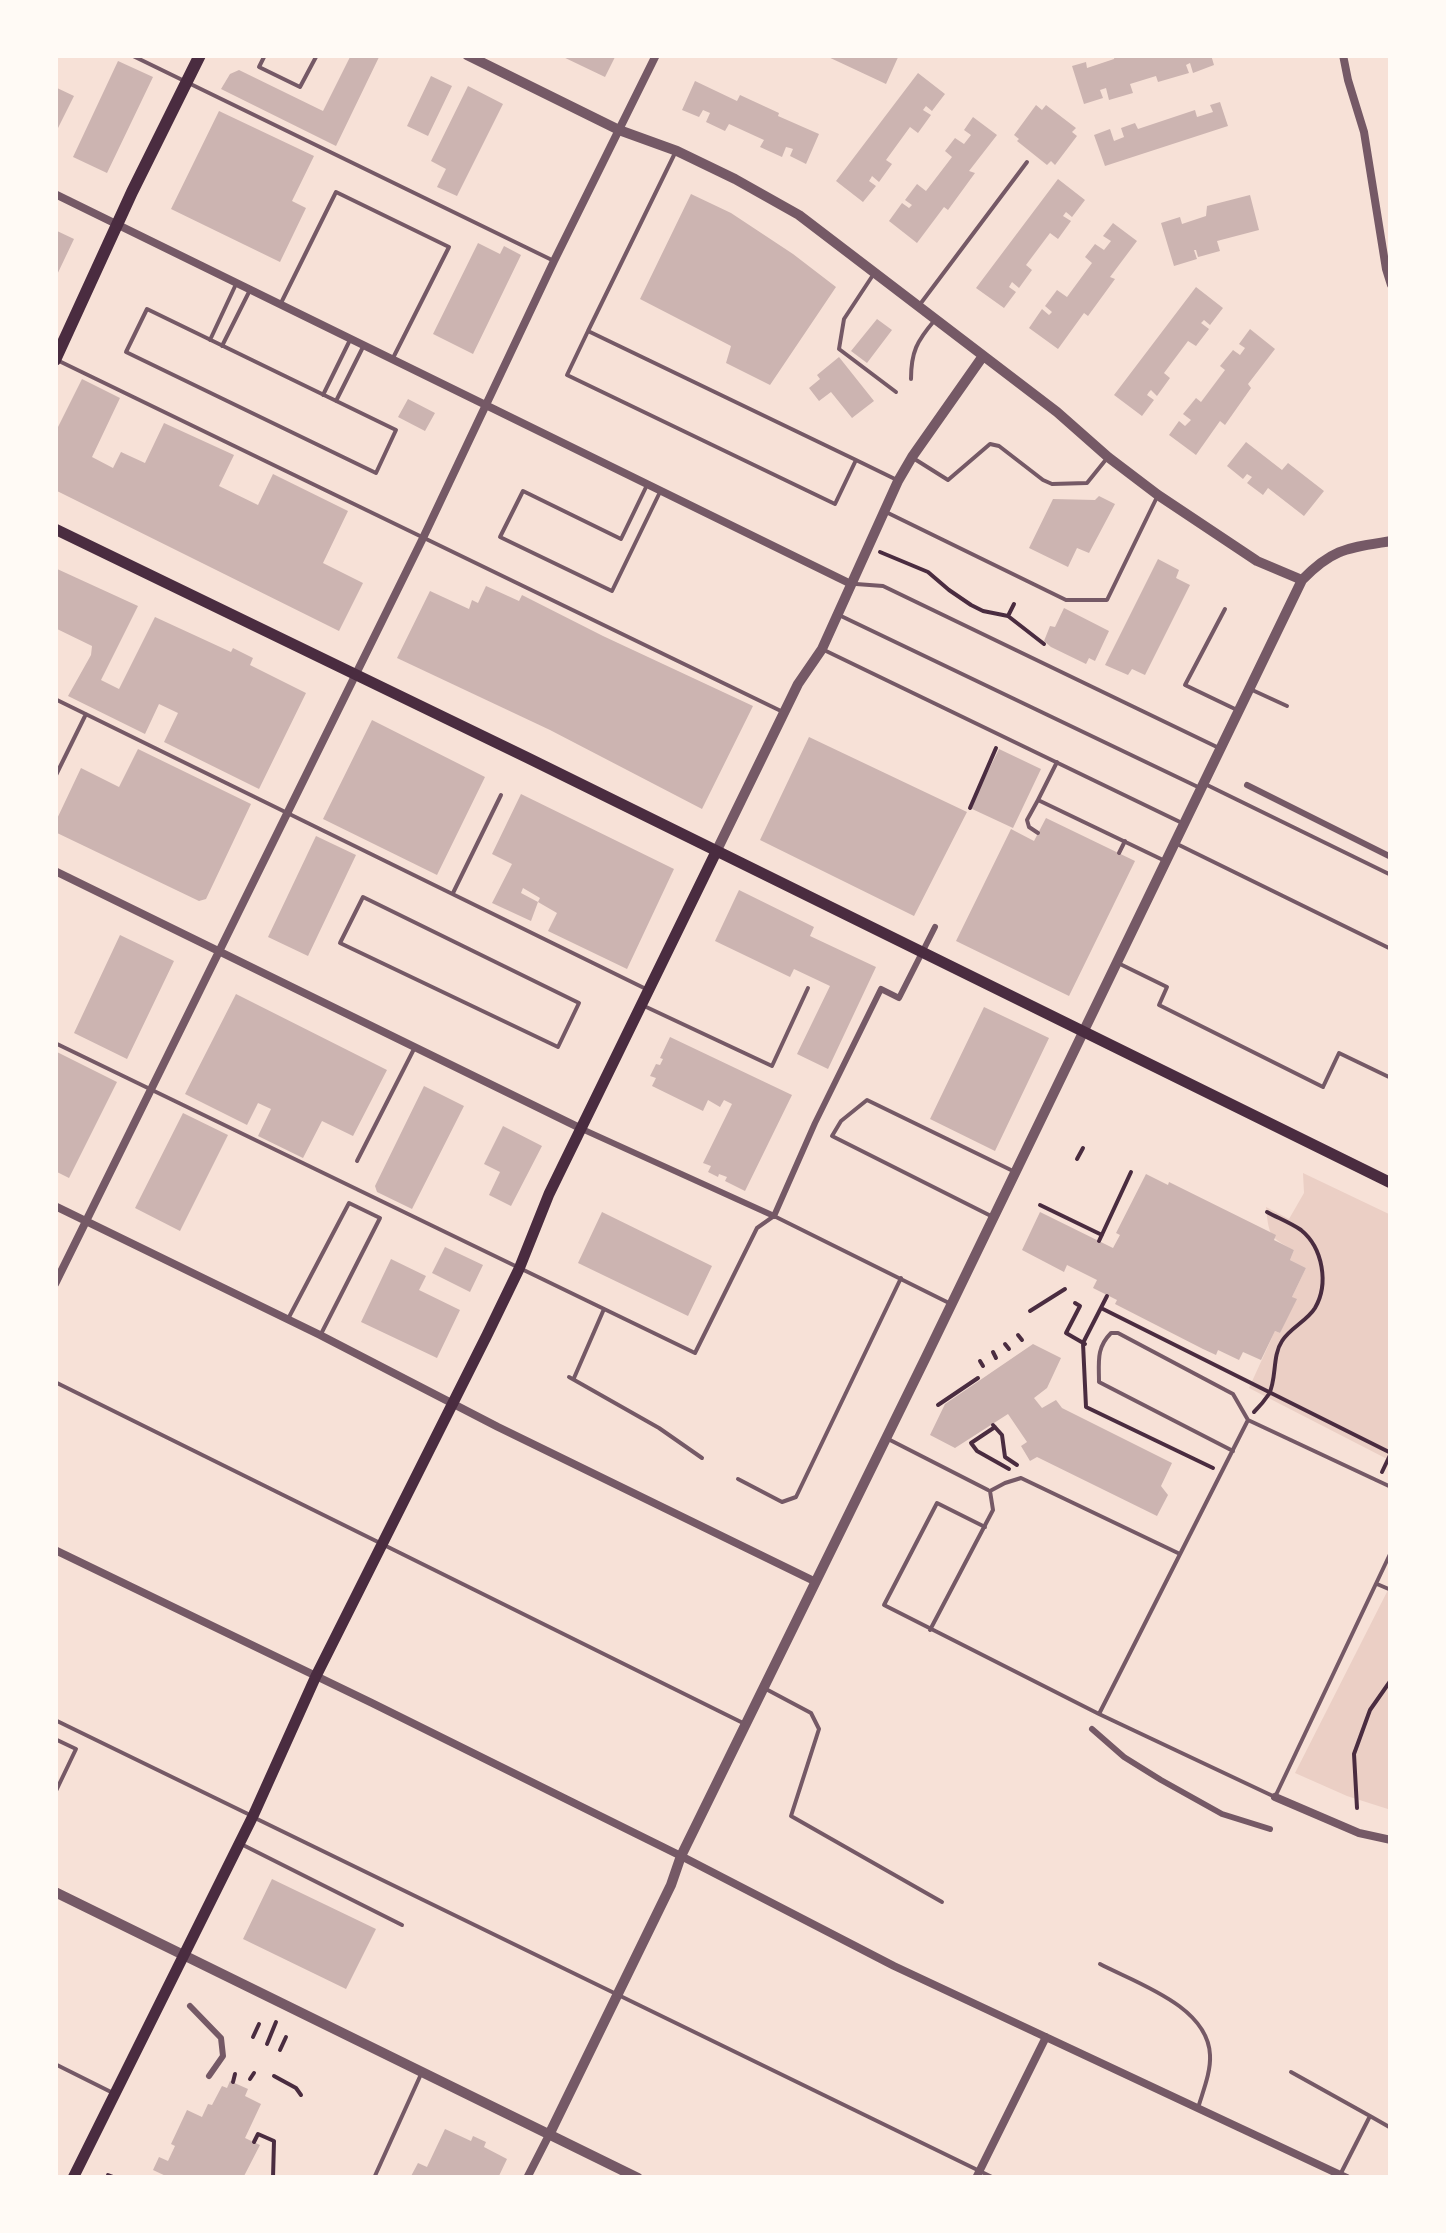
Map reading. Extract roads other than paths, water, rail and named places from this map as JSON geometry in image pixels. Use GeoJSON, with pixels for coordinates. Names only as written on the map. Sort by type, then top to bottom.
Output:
{"type":"FeatureCollection","features":[{"type":"Feature","properties":{"kind":"main road"},"geometry":{"type":"LineString","coordinates":[[55,359],[200,55]]}},
{"type":"Feature","properties":{"kind":"main road"},"geometry":{"type":"LineString","coordinates":[[55,528],[1391,1184]]}},
{"type":"Feature","properties":{"kind":"main road"},"geometry":{"type":"LineString","coordinates":[[73,2178],[519,1269],[549,1194],[716,852]]}},
{"type":"Feature","properties":{"kind":"street"},"geometry":{"type":"LineString","coordinates":[[467,55],[619,130],[676,151],[799,215],[1057,412],[1158,495],[1257,562],[1302,580]]}},
{"type":"Feature","properties":{"kind":"street"},"geometry":{"type":"LineString","coordinates":[[55,1284],[656,55]]}},
{"type":"Feature","properties":{"kind":"street"},"geometry":{"type":"LineString","coordinates":[[1343,55],[1364,132],[1391,285]]}},
{"type":"Feature","properties":{"kind":"street"},"geometry":{"type":"LineString","coordinates":[[55,194],[851,584]]}},
{"type":"Feature","properties":{"kind":"street"},"geometry":{"type":"LineString","coordinates":[[716,852],[783,712],[822,649],[898,480],[984,356]]}},
{"type":"Feature","properties":{"kind":"street"},"geometry":{"type":"LineString","coordinates":[[527,2178],[1302,580],[1323,559],[1391,540]]}},
{"type":"Feature","properties":{"kind":"street"},"geometry":{"type":"LineString","coordinates":[[1247,785],[1391,857]]}},
{"type":"Feature","properties":{"kind":"street"},"geometry":{"type":"LineString","coordinates":[[55,871],[582,1129],[774,1216],[881,989],[899,998],[935,927]]}},
{"type":"Feature","properties":{"kind":"street"},"geometry":{"type":"LineString","coordinates":[[55,1206],[816,1582]]}},
{"type":"Feature","properties":{"kind":"street"},"geometry":{"type":"LineString","coordinates":[[55,1550],[681,1856],[894,1966],[1344,2176]]}},
{"type":"Feature","properties":{"kind":"street"},"geometry":{"type":"LineString","coordinates":[[1092,1729],[1124,1758],[1161,1780],[1222,1814],[1270,1829]]}},
{"type":"Feature","properties":{"kind":"street"},"geometry":{"type":"LineString","coordinates":[[1274,1797],[1359,1832],[1391,1840]]}},
{"type":"Feature","properties":{"kind":"street"},"geometry":{"type":"LineString","coordinates":[[55,1892],[638,2178]]}},
{"type":"Feature","properties":{"kind":"street"},"geometry":{"type":"LineString","coordinates":[[190,2006],[222,2038],[222,2056],[210,2076]]}},
{"type":"Feature","properties":{"kind":"street"},"geometry":{"type":"LineString","coordinates":[[977,2174],[1046,2036]]}},
{"type":"Feature","properties":{"kind":"lane"},"geometry":{"type":"LineString","coordinates":[[131,55],[554,261]]}},
{"type":"Feature","properties":{"kind":"lane"},"geometry":{"type":"LineString","coordinates":[[265,55],[259,66],[300,88],[317,55]]}},
{"type":"Feature","properties":{"kind":"lane"},"geometry":{"type":"LineString","coordinates":[[676,151],[567,375],[835,504],[856,460]]}},
{"type":"Feature","properties":{"kind":"lane"},"geometry":{"type":"LineString","coordinates":[[918,306],[1027,162]]}},
{"type":"Feature","properties":{"kind":"lane"},"geometry":{"type":"LineString","coordinates":[[280,303],[336,192],[449,248],[393,358]]}},
{"type":"Feature","properties":{"kind":"lane"},"geometry":{"type":"LineString","coordinates":[[874,273],[844,319],[839,349],[896,392]]}},
{"type":"Feature","properties":{"kind":"lane"},"geometry":{"type":"LineString","coordinates":[[210,340],[237,282]]}},
{"type":"Feature","properties":{"kind":"lane"},"geometry":{"type":"LineString","coordinates":[[222,346],[250,288]]}},
{"type":"Feature","properties":{"kind":"lane"},"geometry":{"type":"LineString","coordinates":[[146,309],[222,346],[396,430],[376,473],[126,352],[146,309]]}},
{"type":"Feature","properties":{"kind":"lane"},"geometry":{"type":"LineString","coordinates":[[912,379],[911,360],[920,337],[935,319]]}},
{"type":"Feature","properties":{"kind":"lane"},"geometry":{"type":"LineString","coordinates":[[588,331],[898,480]]}},
{"type":"Feature","properties":{"kind":"lane"},"geometry":{"type":"LineString","coordinates":[[323,394],[352,338]]}},
{"type":"Feature","properties":{"kind":"lane"},"geometry":{"type":"LineString","coordinates":[[336,401],[365,344]]}},
{"type":"Feature","properties":{"kind":"lane"},"geometry":{"type":"LineString","coordinates":[[55,359],[783,712]]}},
{"type":"Feature","properties":{"kind":"lane"},"geometry":{"type":"LineString","coordinates":[[912,457],[948,480],[990,444],[999,446],[1052,484],[1087,483],[1108,457]]}},
{"type":"Feature","properties":{"kind":"lane"},"geometry":{"type":"LineString","coordinates":[[648,484],[621,538],[523,491],[500,536],[612,591],[661,490]]}},
{"type":"Feature","properties":{"kind":"lane"},"geometry":{"type":"LineString","coordinates":[[884,511],[1066,600],[1107,600],[1158,495]]}},
{"type":"Feature","properties":{"kind":"lane"},"geometry":{"type":"LineString","coordinates":[[851,584],[883,586],[1222,749]]}},
{"type":"Feature","properties":{"kind":"lane"},"geometry":{"type":"LineString","coordinates":[[1225,609],[1185,685],[1239,712]]}},
{"type":"Feature","properties":{"kind":"lane"},"geometry":{"type":"LineString","coordinates":[[838,614],[1391,875]]}},
{"type":"Feature","properties":{"kind":"lane"},"geometry":{"type":"LineString","coordinates":[[822,649],[1185,824]]}},
{"type":"Feature","properties":{"kind":"lane"},"geometry":{"type":"LineString","coordinates":[[1250,689],[1287,706]]}},
{"type":"Feature","properties":{"kind":"lane"},"geometry":{"type":"LineString","coordinates":[[55,699],[648,990]]}},
{"type":"Feature","properties":{"kind":"lane"},"geometry":{"type":"LineString","coordinates":[[55,777],[86,714]]}},
{"type":"Feature","properties":{"kind":"lane"},"geometry":{"type":"LineString","coordinates":[[1038,834],[1027,820],[1056,762]]}},
{"type":"Feature","properties":{"kind":"lane"},"geometry":{"type":"LineString","coordinates":[[453,894],[501,795]]}},
{"type":"Feature","properties":{"kind":"lane"},"geometry":{"type":"LineString","coordinates":[[1038,800],[1166,861]]}},
{"type":"Feature","properties":{"kind":"lane"},"geometry":{"type":"LineString","coordinates":[[1119,853],[1125,841]]}},
{"type":"Feature","properties":{"kind":"lane"},"geometry":{"type":"LineString","coordinates":[[1176,843],[1391,949]]}},
{"type":"Feature","properties":{"kind":"lane"},"geometry":{"type":"LineString","coordinates":[[363,897],[579,1003],[558,1047],[466,1004],[340,942],[363,897]]}},
{"type":"Feature","properties":{"kind":"lane"},"geometry":{"type":"LineString","coordinates":[[1116,962],[1167,987],[1159,1004],[1323,1087],[1339,1054],[1391,1078]]}},
{"type":"Feature","properties":{"kind":"lane"},"geometry":{"type":"LineString","coordinates":[[642,1005],[772,1066],[808,988]]}},
{"type":"Feature","properties":{"kind":"lane"},"geometry":{"type":"LineString","coordinates":[[55,1043],[695,1353],[757,1228],[774,1216],[951,1304]]}},
{"type":"Feature","properties":{"kind":"lane"},"geometry":{"type":"LineString","coordinates":[[357,1161],[415,1047]]}},
{"type":"Feature","properties":{"kind":"lane"},"geometry":{"type":"LineString","coordinates":[[993,1217],[832,1136],[841,1121],[867,1100],[1015,1172]]}},
{"type":"Feature","properties":{"kind":"lane"},"geometry":{"type":"LineString","coordinates":[[288,1320],[350,1202],[380,1218],[320,1335]]}},
{"type":"Feature","properties":{"kind":"lane"},"geometry":{"type":"LineString","coordinates":[[738,1479],[782,1502],[796,1497],[901,1278]]}},
{"type":"Feature","properties":{"kind":"lane"},"geometry":{"type":"LineString","coordinates":[[604,1309],[571,1378],[660,1428],[702,1458]]}},
{"type":"Feature","properties":{"kind":"lane"},"geometry":{"type":"LineString","coordinates":[[1232,1451],[1099,1382],[1098,1351],[1106,1338],[1118,1333],[1233,1394],[1248,1420],[1391,1487]]}},
{"type":"Feature","properties":{"kind":"lane"},"geometry":{"type":"LineString","coordinates":[[55,1382],[746,1724]]}},
{"type":"Feature","properties":{"kind":"lane"},"geometry":{"type":"LineString","coordinates":[[1099,1714],[1248,1420]]}},
{"type":"Feature","properties":{"kind":"lane"},"geometry":{"type":"LineString","coordinates":[[885,1438],[990,1491]]}},
{"type":"Feature","properties":{"kind":"lane"},"geometry":{"type":"LineString","coordinates":[[990,1491],[1021,1478],[1180,1554]]}},
{"type":"Feature","properties":{"kind":"lane"},"geometry":{"type":"LineString","coordinates":[[930,1630],[993,1510],[990,1491]]}},
{"type":"Feature","properties":{"kind":"lane"},"geometry":{"type":"LineString","coordinates":[[984,1527],[936,1503],[884,1605],[1274,1797],[1391,1552]]}},
{"type":"Feature","properties":{"kind":"lane"},"geometry":{"type":"LineString","coordinates":[[1376,1584],[1391,1590]]}},
{"type":"Feature","properties":{"kind":"lane"},"geometry":{"type":"LineString","coordinates":[[764,1688],[810,1713],[819,1729],[791,1816],[942,1902]]}},
{"type":"Feature","properties":{"kind":"lane"},"geometry":{"type":"LineString","coordinates":[[55,1720],[977,2174],[994,2178]]}},
{"type":"Feature","properties":{"kind":"lane"},"geometry":{"type":"LineString","coordinates":[[55,1739],[76,1749],[55,1793]]}},
{"type":"Feature","properties":{"kind":"lane"},"geometry":{"type":"LineString","coordinates":[[238,1843],[402,1925]]}},
{"type":"Feature","properties":{"kind":"lane"},"geometry":{"type":"LineString","coordinates":[[1100,1964],[1176,2002],[1201,2028],[1211,2058],[1198,2108]]}},
{"type":"Feature","properties":{"kind":"lane"},"geometry":{"type":"LineString","coordinates":[[55,2064],[115,2094]]}},
{"type":"Feature","properties":{"kind":"lane"},"geometry":{"type":"LineString","coordinates":[[374,2178],[422,2072]]}},
{"type":"Feature","properties":{"kind":"lane"},"geometry":{"type":"LineString","coordinates":[[1290,2072],[1391,2128]]}},
{"type":"Feature","properties":{"kind":"lane"},"geometry":{"type":"LineString","coordinates":[[1344,2176],[1370,2116]]}}]}
